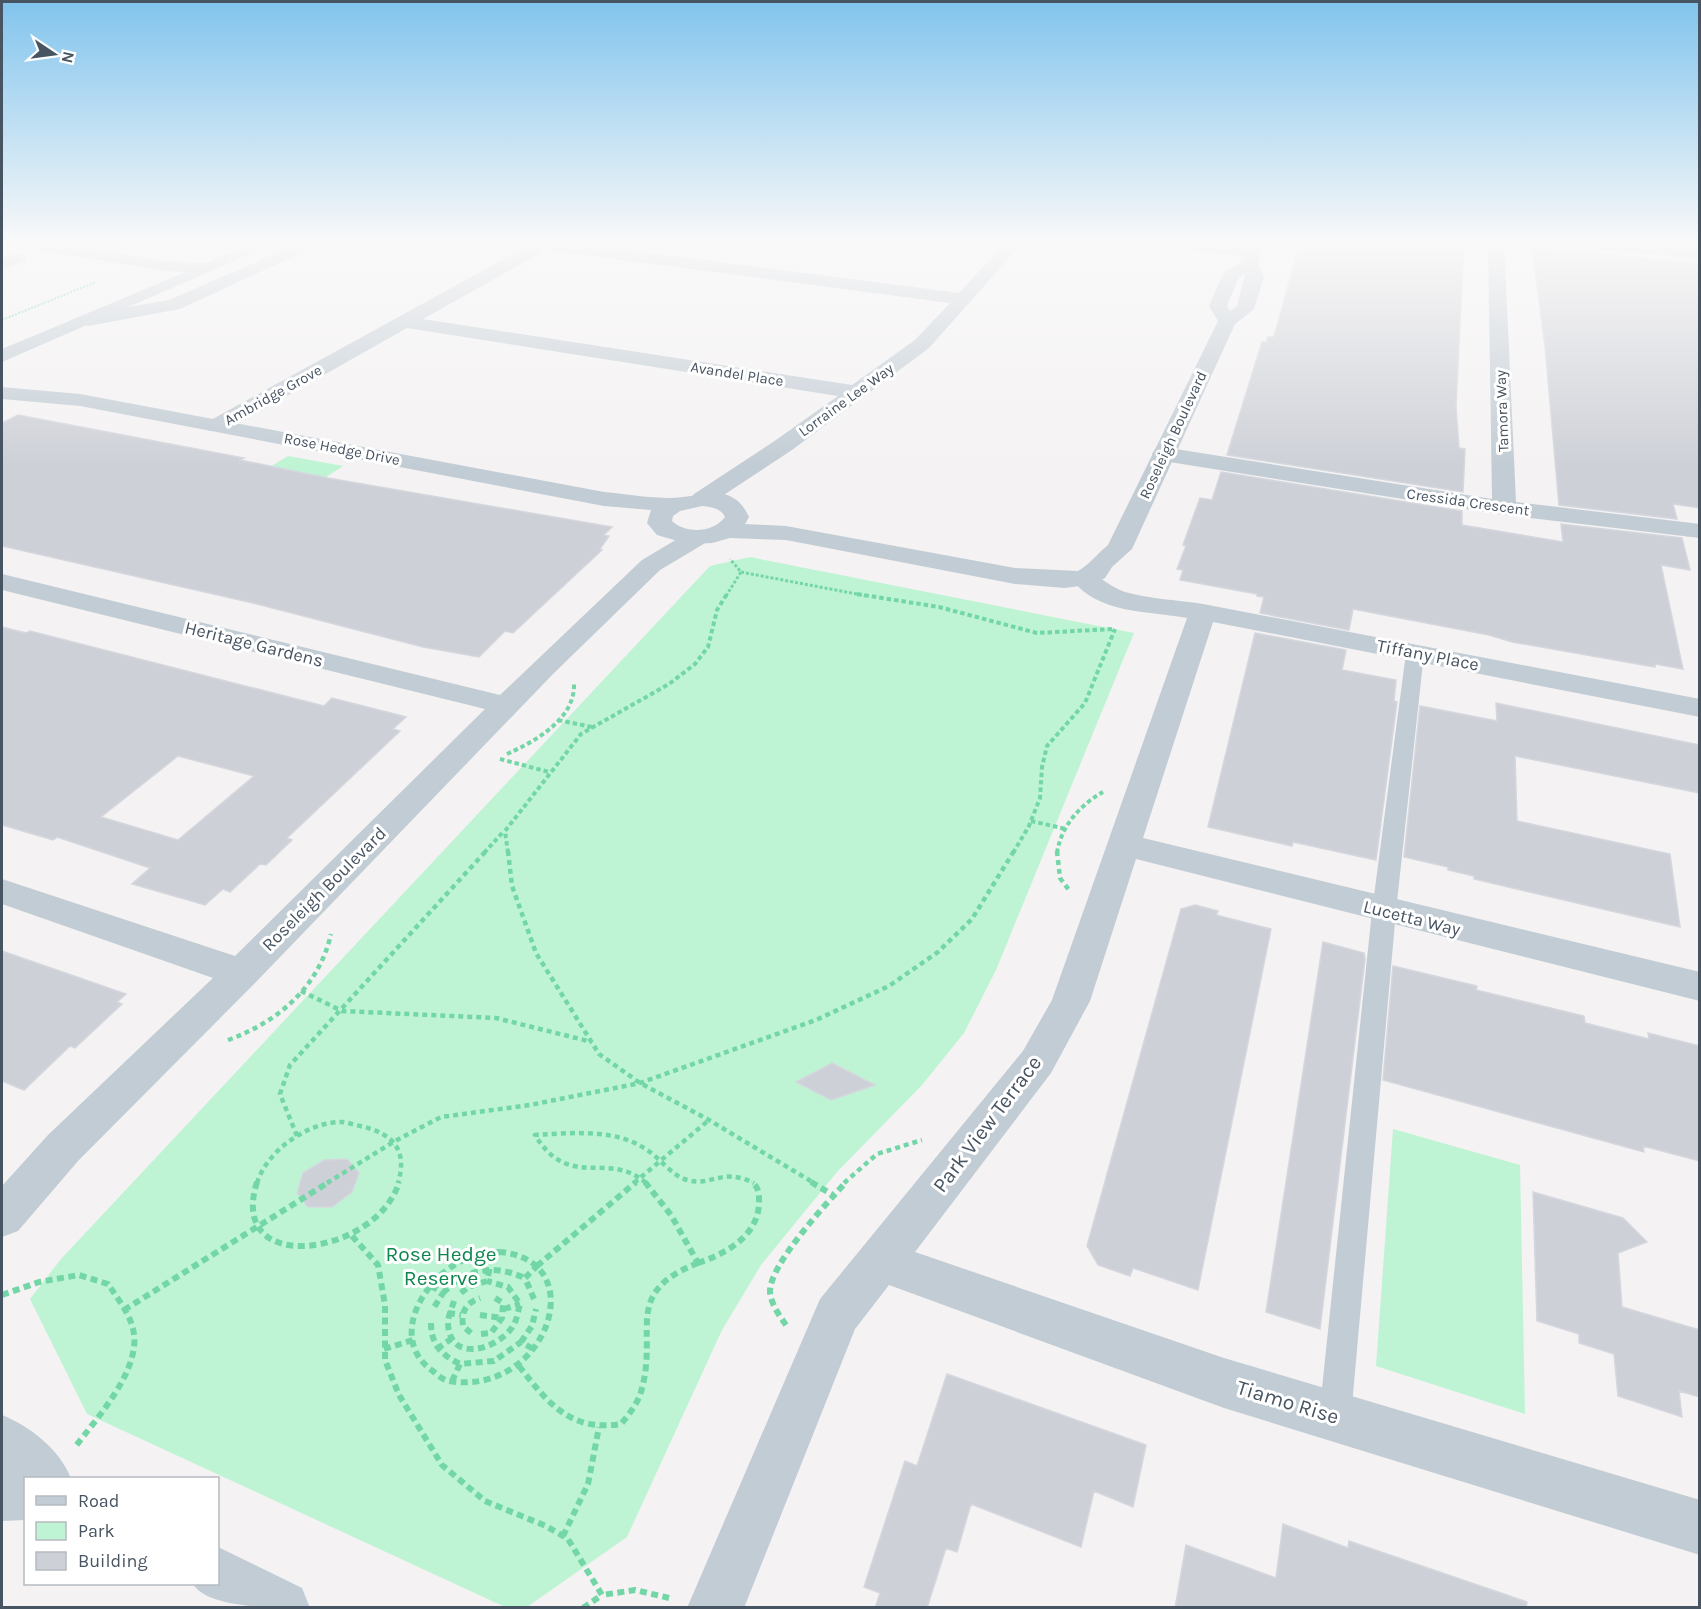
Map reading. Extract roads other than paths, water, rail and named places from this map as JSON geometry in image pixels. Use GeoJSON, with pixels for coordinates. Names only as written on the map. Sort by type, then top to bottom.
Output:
{"type":"FeatureCollection","features":[{"type":"Feature","properties":{"kind":"street"},"geometry":{"type":"LineString","coordinates":[[2,356],[97,316]]}},
{"type":"Feature","properties":{"kind":"street"},"geometry":{"type":"LineString","coordinates":[[88,320],[109,316]]}},
{"type":"Feature","properties":{"kind":"street","name":"Ambridge Grove"},"geometry":{"type":"LineString","coordinates":[[217,426],[417,316]]}},
{"type":"Feature","properties":{"kind":"street","name":"Lorraine Lee Way"},"geometry":{"type":"LineString","coordinates":[[702,499],[743,473],[922,344],[948,316]]}},
{"type":"Feature","properties":{"kind":"street"},"geometry":{"type":"LineString","coordinates":[[1224,316],[1227,321]]}},
{"type":"Feature","properties":{"kind":"street","name":"Roseleigh Boulevard"},"geometry":{"type":"LineString","coordinates":[[1096,584],[1120,567],[1119,549],[1227,321],[1234,316]]}},
{"type":"Feature","properties":{"kind":"street","name":"Tamora Way"},"geometry":{"type":"LineString","coordinates":[[1498,316],[1504,508]]}},
{"type":"Feature","properties":{"kind":"street","name":"Avandel Place"},"geometry":{"type":"LineString","coordinates":[[406,322],[855,392]]}},
{"type":"Feature","properties":{"kind":"street","name":"Rose Hedge Drive"},"geometry":{"type":"LineString","coordinates":[[2,376],[80,400]]}},
{"type":"Feature","properties":{"kind":"street","name":"Rose Hedge Drive"},"geometry":{"type":"LineString","coordinates":[[2,393],[80,400],[604,499],[666,518],[698,537]]}},
{"type":"Feature","properties":{"kind":"street","name":"Cressida Crescent"},"geometry":{"type":"LineString","coordinates":[[1162,457],[1504,508],[1700,531]]}},
{"type":"Feature","properties":{"kind":"street","name":"Lorraine Lee Way"},"geometry":{"type":"LineString","coordinates":[[730,517],[733,487],[743,473]]}},
{"type":"Feature","properties":{"kind":"street"},"geometry":{"type":"LineString","coordinates":[[666,518],[702,499],[730,517],[786,533],[1015,576],[1065,591],[1096,584]]}},
{"type":"Feature","properties":{"kind":"street"},"geometry":{"type":"LineString","coordinates":[[698,537],[730,517]]}},
{"type":"Feature","properties":{"kind":"street","name":"Roseleigh Boulevard"},"geometry":{"type":"LineString","coordinates":[[657,561],[666,518]]}},
{"type":"Feature","properties":{"kind":"street","name":"Roseleigh Boulevard"},"geometry":{"type":"LineString","coordinates":[[2,1217],[63,1148],[242,973],[543,668],[657,561],[698,537]]}},
{"type":"Feature","properties":{"kind":"street","name":"Heritage Gardens"},"geometry":{"type":"LineString","coordinates":[[2,582],[506,705]]}},
{"type":"Feature","properties":{"kind":"street","name":"Tiffany Place"},"geometry":{"type":"LineString","coordinates":[[1096,584],[1145,604],[1203,612],[1700,708]]}},
{"type":"Feature","properties":{"kind":"street","name":"Park View Terrace"},"geometry":{"type":"LineString","coordinates":[[695,1604],[837,1315],[1037,1062],[1065,1011],[1142,795],[1203,612]]}},
{"type":"Feature","properties":{"kind":"street","name":"Lucetta Way"},"geometry":{"type":"LineString","coordinates":[[1125,844],[1384,911],[1700,987]]}},
{"type":"Feature","properties":{"kind":"street"},"geometry":{"type":"LineString","coordinates":[[2,891],[242,973]]}},
{"type":"Feature","properties":{"kind":"street","name":"Tiamo Rise"},"geometry":{"type":"LineString","coordinates":[[881,1260],[1224,1383],[1700,1528]]}},
{"type":"Feature","properties":{"kind":"street"},"geometry":{"type":"LineString","coordinates":[[2,1441],[58,1465]]}},
{"type":"Feature","properties":{"kind":"street"},"geometry":{"type":"LineString","coordinates":[[2,1494],[24,1493]]}},
{"type":"Feature","properties":{"kind":"street"},"geometry":{"type":"LineString","coordinates":[[219,1576],[282,1608]]}},
{"type":"Feature","properties":{"kind":"lane"},"geometry":{"type":"LineString","coordinates":[[1335,1417],[1384,911],[1415,653]]}},
{"type":"Feature","properties":{"kind":"park label","name":"Rose Hedge Reserve"},"geometry":{"type":"Point","coordinates":[441,1266]}}]}
